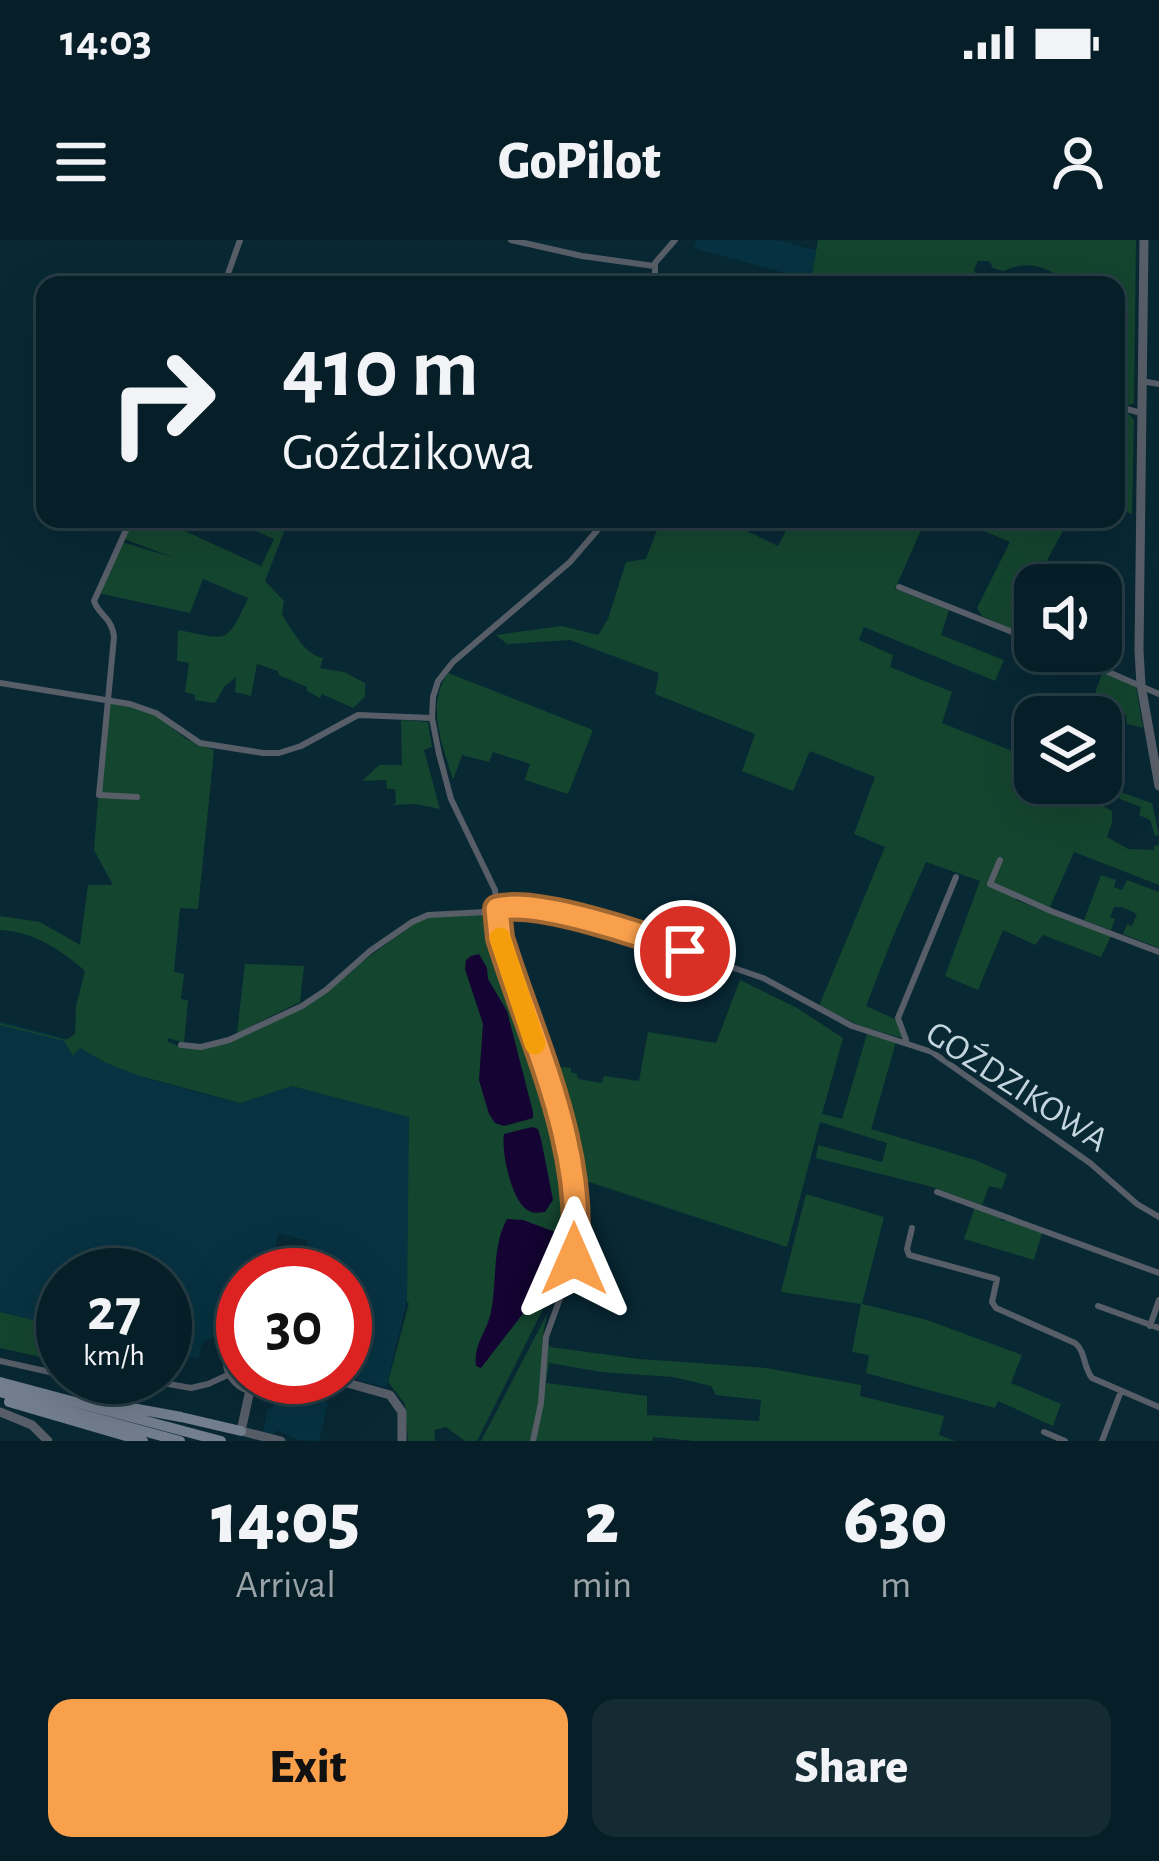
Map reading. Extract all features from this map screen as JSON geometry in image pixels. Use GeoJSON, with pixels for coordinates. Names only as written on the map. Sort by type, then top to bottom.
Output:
{"type":"FeatureCollection","features":[{"type":"Feature","properties":{"kind":"main road"},"geometry":{"type":"LineString","coordinates":[[0,1382],[36,1391]]}},
{"type":"Feature","properties":{"kind":"main road"},"geometry":{"type":"LineString","coordinates":[[0,1396],[143,1441]]}},
{"type":"Feature","properties":{"kind":"main road"},"geometry":{"type":"LineString","coordinates":[[0,1396],[180,1441]]}},
{"type":"Feature","properties":{"kind":"main road"},"geometry":{"type":"LineString","coordinates":[[84,1404],[221,1441]]}},
{"type":"Feature","properties":{"kind":"main road"},"geometry":{"type":"LineString","coordinates":[[102,1404],[241,1431]]}},
{"type":"Feature","properties":{"kind":"main road"},"geometry":{"type":"LineString","coordinates":[[90,1441],[93,1427]]}},
{"type":"Feature","properties":{"kind":"street"},"geometry":{"type":"LineString","coordinates":[[227,276],[240,240]]}},
{"type":"Feature","properties":{"kind":"street"},"geometry":{"type":"LineString","coordinates":[[512,240],[654,266]]}},
{"type":"Feature","properties":{"kind":"street"},"geometry":{"type":"LineString","coordinates":[[655,276],[657,259],[675,240]]}},
{"type":"Feature","properties":{"kind":"street"},"geometry":{"type":"LineString","coordinates":[[1144,240],[1139,623],[1141,685],[1159,786]]}},
{"type":"Feature","properties":{"kind":"street"},"geometry":{"type":"LineString","coordinates":[[1142,381],[1159,385]]}},
{"type":"Feature","properties":{"kind":"street"},"geometry":{"type":"LineString","coordinates":[[1125,409],[1141,413]]}},
{"type":"Feature","properties":{"kind":"street"},"geometry":{"type":"LineString","coordinates":[[127,528],[94,598],[113,629],[99,795],[137,797]]}},
{"type":"Feature","properties":{"kind":"street"},"geometry":{"type":"LineString","coordinates":[[533,1441],[546,1337],[574,1259],[574,1204],[561,1126],[500,938],[493,884],[446,785],[432,718],[435,689],[443,673],[584,549],[600,528]]}},
{"type":"Feature","properties":{"kind":"street"},"geometry":{"type":"LineString","coordinates":[[899,587],[1014,633]]}},
{"type":"Feature","properties":{"kind":"street"},"geometry":{"type":"LineString","coordinates":[[1110,672],[1159,694]]}},
{"type":"Feature","properties":{"kind":"street"},"geometry":{"type":"LineString","coordinates":[[0,683],[152,711],[200,743],[267,754],[301,746],[358,715],[432,718]]}},
{"type":"Feature","properties":{"kind":"street"},"geometry":{"type":"LineString","coordinates":[[1000,860],[990,884],[1159,952]]}},
{"type":"Feature","properties":{"kind":"street"},"geometry":{"type":"LineString","coordinates":[[906,1042],[898,1018],[956,877]]}},
{"type":"Feature","properties":{"kind":"street","name":"GOŹDZIKOWA"},"geometry":{"type":"LineString","coordinates":[[181,1045],[201,1047],[229,1040],[302,1006],[370,951],[423,917],[516,907],[567,915],[771,982],[852,1026],[932,1052],[1090,1162],[1136,1204],[1159,1217]]}},
{"type":"Feature","properties":{"kind":"street"},"geometry":{"type":"LineString","coordinates":[[937,1192],[1159,1273]]}},
{"type":"Feature","properties":{"kind":"street"},"geometry":{"type":"LineString","coordinates":[[912,1228],[908,1254],[997,1280],[992,1302],[996,1308],[1075,1342],[1089,1375],[1159,1407]]}},
{"type":"Feature","properties":{"kind":"street"},"geometry":{"type":"LineString","coordinates":[[1098,1306],[1155,1327],[1159,1300]]}},
{"type":"Feature","properties":{"kind":"street"},"geometry":{"type":"LineString","coordinates":[[0,1361],[36,1369]]}},
{"type":"Feature","properties":{"kind":"street"},"geometry":{"type":"LineString","coordinates":[[372,1389],[390,1394],[402,1412],[402,1441]]}},
{"type":"Feature","properties":{"kind":"street"},"geometry":{"type":"LineString","coordinates":[[1102,1441],[1121,1391]]}},
{"type":"Feature","properties":{"kind":"street"},"geometry":{"type":"LineString","coordinates":[[247,1404],[241,1431],[281,1441]]}},
{"type":"Feature","properties":{"kind":"street"},"geometry":{"type":"LineString","coordinates":[[0,1412],[32,1425],[48,1441]]}},
{"type":"Feature","properties":{"kind":"street"},"geometry":{"type":"LineString","coordinates":[[1044,1432],[1065,1441]]}},
{"type":"Feature","properties":{"kind":"shaded area"},"geometry":{"type":"Polygon","coordinates":[[[697,240],[775,240],[816,250],[812,276],[796,276],[693,248],[697,240]]]}},
{"type":"Feature","properties":{"kind":"shaded area"},"geometry":{"type":"Polygon","coordinates":[[[479,954],[507,1011],[533,1112],[533,1118],[504,1126],[489,1114],[479,1080],[483,1024],[465,969],[466,960],[479,954]]]}},
{"type":"Feature","properties":{"kind":"shaded area"},"geometry":{"type":"Polygon","coordinates":[[[0,1021],[67,1039],[106,1063],[140,1076],[240,1103],[292,1086],[410,1117],[409,1292],[386,1387],[372,1384],[372,1248],[306,1248],[308,1241],[279,1233],[275,1248],[216,1248],[216,1336],[203,1342],[198,1359],[192,1358],[192,1248],[36,1248],[36,1321],[0,1312],[0,1021]]]}},
{"type":"Feature","properties":{"kind":"shaded area"},"geometry":{"type":"Polygon","coordinates":[[[532,1127],[541,1139],[553,1200],[545,1212],[537,1213],[526,1209],[512,1185],[503,1142],[504,1134],[532,1127]]]}},
{"type":"Feature","properties":{"kind":"shaded area"},"geometry":{"type":"Polygon","coordinates":[[[507,1219],[555,1232],[556,1261],[548,1281],[481,1368],[476,1366],[477,1352],[491,1312],[497,1252],[507,1219]]]}},
{"type":"Feature","properties":{"kind":"shaded area"},"geometry":{"type":"Polygon","coordinates":[[[274,1404],[328,1404],[319,1441],[298,1440],[277,1430],[273,1435],[263,1433],[268,1408],[274,1404]]]}},
{"type":"Feature","properties":{"kind":"green space"},"geometry":{"type":"Polygon","coordinates":[[[818,240],[1136,240],[1134,403],[1125,403],[1125,276],[1062,276],[1024,265],[1003,271],[989,261],[978,261],[977,276],[812,276],[818,240]]]}},
{"type":"Feature","properties":{"kind":"green space"},"geometry":{"type":"Polygon","coordinates":[[[1125,412],[1134,420],[1132,514],[1125,511],[1125,412]]]}},
{"type":"Feature","properties":{"kind":"green space"},"geometry":{"type":"Polygon","coordinates":[[[129,528],[179,528],[261,566],[274,539],[250,528],[286,528],[265,581],[284,601],[282,615],[300,641],[323,658],[320,668],[344,672],[365,683],[365,697],[353,708],[322,694],[320,698],[278,671],[257,664],[251,696],[235,692],[236,677],[215,703],[195,700],[195,695],[185,692],[189,663],[177,661],[178,630],[223,636],[235,625],[248,598],[203,579],[190,613],[98,593],[122,542],[175,558],[124,539],[129,528]]]}},
{"type":"Feature","properties":{"kind":"green space"},"geometry":{"type":"Polygon","coordinates":[[[658,528],[741,528],[778,546],[787,528],[922,528],[895,589],[949,610],[941,635],[1004,660],[995,681],[864,627],[859,640],[893,655],[890,667],[952,692],[942,723],[1014,752],[1014,804],[1104,804],[1112,811],[1107,837],[1128,849],[1154,850],[1159,845],[1159,885],[1074,852],[1050,907],[1017,896],[1016,900],[1111,936],[1101,957],[1043,935],[1035,945],[1003,930],[978,990],[945,976],[980,881],[926,862],[866,1006],[897,1020],[902,1038],[819,1006],[885,847],[854,834],[875,777],[810,751],[793,791],[742,771],[755,734],[655,694],[659,673],[570,640],[507,644],[496,635],[562,626],[598,635],[608,619],[626,562],[646,559],[658,528]]]}},
{"type":"Feature","properties":{"kind":"green space"},"geometry":{"type":"Polygon","coordinates":[[[977,528],[1064,528],[1045,564],[1014,564],[1011,629],[982,616],[977,608],[1010,542],[977,528]]]}},
{"type":"Feature","properties":{"kind":"green space"},"geometry":{"type":"Polygon","coordinates":[[[1103,672],[1136,687],[1143,728],[1127,724],[1122,696],[1094,696],[1103,672]]]}},
{"type":"Feature","properties":{"kind":"green space"},"geometry":{"type":"Polygon","coordinates":[[[448,673],[593,730],[568,794],[525,780],[530,764],[493,752],[489,762],[462,755],[453,780],[437,713],[448,673]]]}},
{"type":"Feature","properties":{"kind":"green space"},"geometry":{"type":"Polygon","coordinates":[[[106,702],[159,717],[186,739],[214,750],[198,909],[180,908],[174,972],[184,974],[181,999],[188,1000],[184,1043],[168,1038],[168,1042],[206,1049],[302,1006],[423,917],[496,913],[573,1173],[577,1227],[568,1277],[543,1309],[477,1441],[465,1441],[446,1427],[434,1430],[435,1441],[408,1441],[405,1404],[388,1382],[409,1303],[409,1117],[292,1086],[240,1103],[140,1076],[80,1048],[73,1056],[64,1041],[0,1025],[66,1040],[75,1034],[85,971],[46,943],[0,930],[0,916],[40,922],[80,945],[88,885],[113,885],[94,850],[106,702]]]}},
{"type":"Feature","properties":{"kind":"green space"},"geometry":{"type":"Polygon","coordinates":[[[401,720],[428,722],[432,747],[424,750],[440,809],[392,805],[395,789],[387,789],[386,780],[362,781],[379,765],[402,765],[401,720]]]}},
{"type":"Feature","properties":{"kind":"green space"},"geometry":{"type":"Polygon","coordinates":[[[1122,793],[1152,803],[1159,835],[1155,836],[1150,820],[1139,815],[1141,807],[1122,800],[1122,793]]]}},
{"type":"Feature","properties":{"kind":"green space"},"geometry":{"type":"Polygon","coordinates":[[[1101,875],[1116,880],[1114,887],[1122,890],[1127,880],[1159,892],[1159,948],[1123,934],[1137,914],[1122,907],[1114,907],[1111,930],[1084,920],[1101,875]]]}},
{"type":"Feature","properties":{"kind":"green space"},"geometry":{"type":"Polygon","coordinates":[[[245,964],[304,966],[300,1002],[237,1033],[245,964]]]}},
{"type":"Feature","properties":{"kind":"green space"},"geometry":{"type":"Polygon","coordinates":[[[740,980],[843,1038],[822,1114],[842,1119],[867,1034],[896,1042],[871,1129],[1007,1174],[1002,1189],[989,1186],[982,1205],[929,1186],[816,1158],[818,1145],[882,1162],[887,1143],[820,1122],[787,1247],[583,1180],[552,1066],[571,1068],[578,1079],[602,1083],[604,1076],[639,1081],[648,1032],[716,1043],[740,980]]]}},
{"type":"Feature","properties":{"kind":"green space"},"geometry":{"type":"Polygon","coordinates":[[[806,1194],[884,1217],[862,1304],[927,1320],[1022,1355],[1011,1383],[1061,1404],[1053,1426],[998,1401],[995,1408],[866,1373],[869,1355],[852,1352],[861,1304],[781,1292],[806,1194]]]}},
{"type":"Feature","properties":{"kind":"green space"},"geometry":{"type":"Polygon","coordinates":[[[975,1206],[1001,1216],[1001,1221],[1042,1233],[1034,1260],[964,1239],[975,1206]]]}},
{"type":"Feature","properties":{"kind":"green space"},"geometry":{"type":"Polygon","coordinates":[[[0,1312],[36,1321],[36,1356],[0,1348],[0,1312]]]}},
{"type":"Feature","properties":{"kind":"green space"},"geometry":{"type":"Polygon","coordinates":[[[547,1314],[543,1336],[550,1347],[766,1368],[861,1385],[860,1396],[944,1416],[939,1435],[955,1441],[653,1437],[652,1441],[481,1441],[547,1314]],[[549,1363],[546,1383],[647,1396],[647,1415],[759,1421],[761,1400],[716,1395],[711,1386],[673,1377],[549,1363]]]}},
{"type":"Feature","properties":{"kind":"waterway"},"geometry":{"type":"LineString","coordinates":[[512,960],[527,1009]]}},
{"type":"Feature","properties":{"kind":"slow traffic"},"geometry":{"type":"LineString","coordinates":[[500,938],[535,1044]]}},
{"type":"Feature","properties":{"kind":"route"},"geometry":{"type":"LineString","coordinates":[[574,1259],[573,1188],[561,1126],[500,938],[497,909],[506,906],[567,915],[685,951]]}}]}
